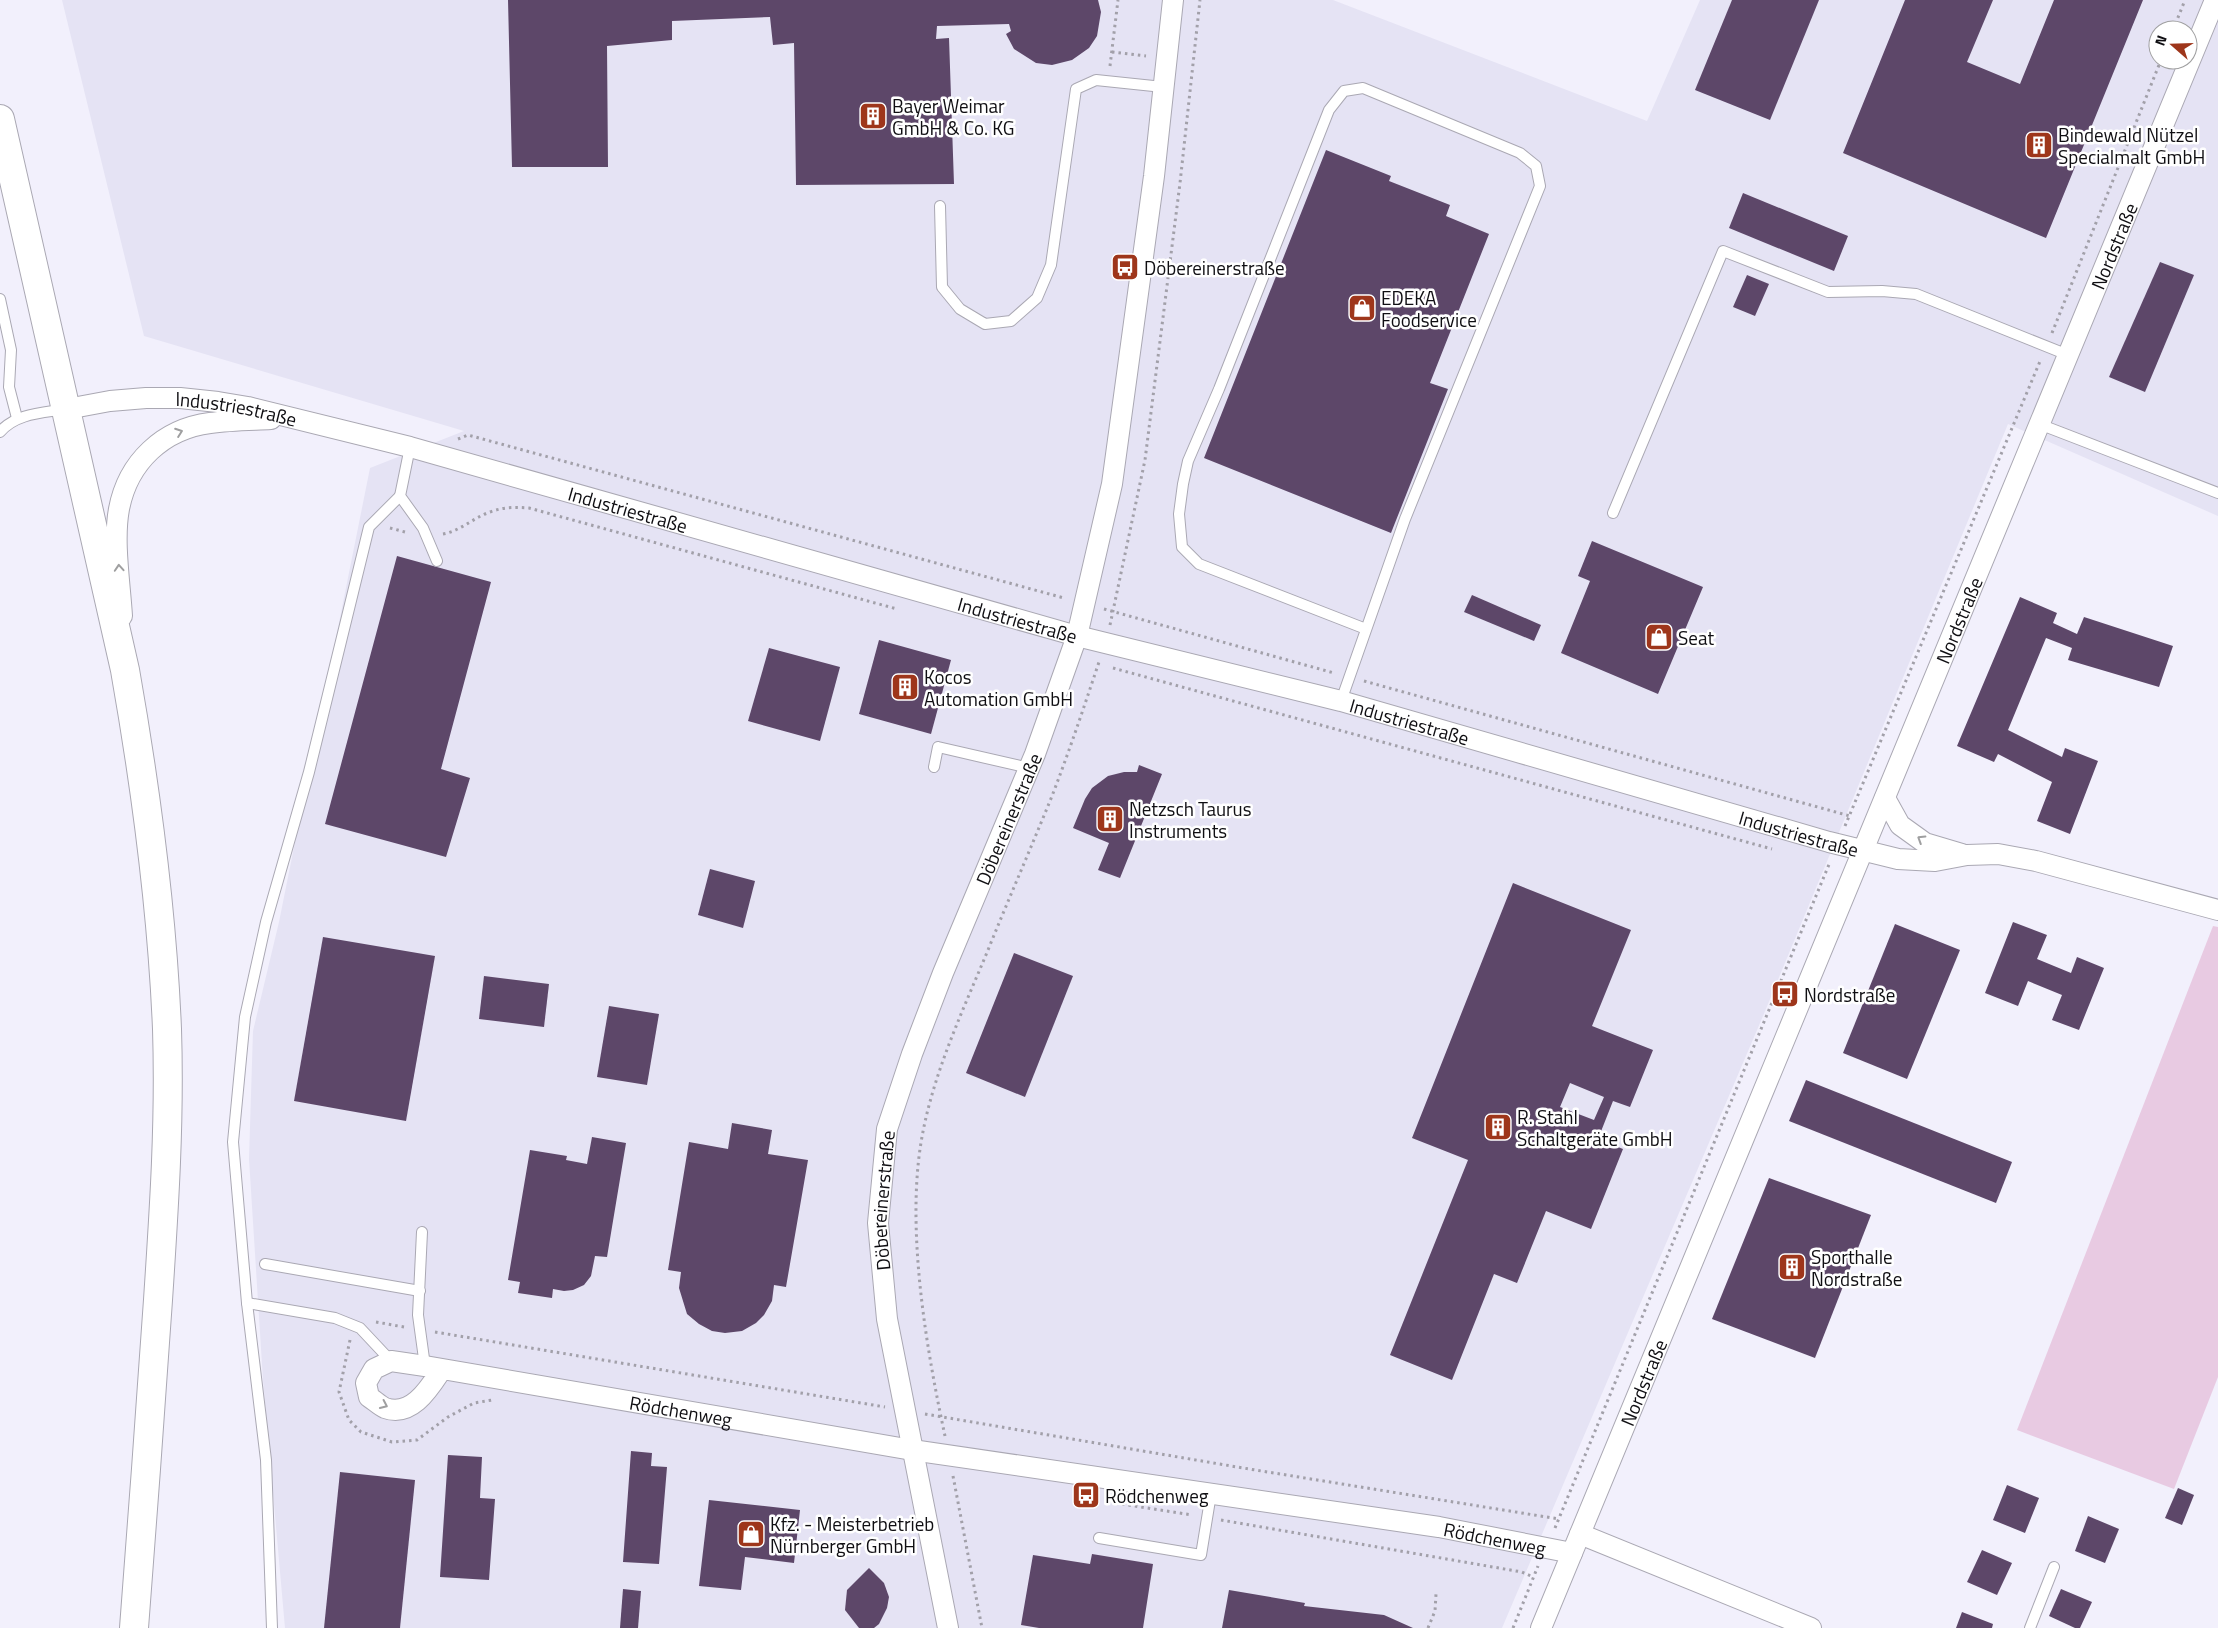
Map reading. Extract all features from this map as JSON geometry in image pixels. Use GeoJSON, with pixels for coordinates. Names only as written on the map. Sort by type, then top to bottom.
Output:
{"type":"FeatureCollection","features":[{"type":"Feature","properties":{"kind":"main road"},"geometry":{"type":"LineString","coordinates":[[0,119],[125,670],[137,737],[156,875],[163,957],[167,1092],[160,1278],[134,1628]]}},
{"type":"Feature","properties":{"kind":"street","name":"Döbereinerstraße"},"geometry":{"type":"LineString","coordinates":[[948,1628],[887,1319],[878,1223],[887,1128],[912,1054],[943,974],[1029,768],[1077,636],[1112,484],[1154,176],[1173,0]]}},
{"type":"Feature","properties":{"kind":"street","name":"Nordstraße"},"geometry":{"type":"LineString","coordinates":[[1541,1628],[2039,424],[2217,0]]}},
{"type":"Feature","properties":{"kind":"street","name":"Industriestraße"},"geometry":{"type":"LineString","coordinates":[[67,409],[110,402],[180,398],[248,407],[410,447],[1077,636],[1340,701],[1829,842],[1898,859],[1934,861],[1998,854],[2036,861],[2218,910]]}},
{"type":"Feature","properties":{"kind":"street"},"geometry":{"type":"LineString","coordinates":[[125,670],[117,539],[119,509],[127,482],[138,463],[150,449],[166,436],[208,423],[290,418]]}},
{"type":"Feature","properties":{"kind":"street","name":"Industriestraße"},"geometry":{"type":"LineString","coordinates":[[1885,798],[1900,825],[1925,843],[1967,856]]}},
{"type":"Feature","properties":{"kind":"street"},"geometry":{"type":"LineString","coordinates":[[390,1361],[374,1369],[366,1383],[369,1397],[386,1408],[403,1410],[417,1402],[434,1368]]}},
{"type":"Feature","properties":{"kind":"street","name":"Rödchenweg"},"geometry":{"type":"LineString","coordinates":[[390,1361],[912,1450],[1439,1527],[1572,1553]]}},
{"type":"Feature","properties":{"kind":"street"},"geometry":{"type":"LineString","coordinates":[[1580,1534],[1811,1628]]}},
{"type":"Feature","properties":{"kind":"lane"},"geometry":{"type":"LineString","coordinates":[[940,206],[942,287],[960,309],[985,324],[1011,321],[1037,298],[1051,265],[1076,89],[1096,80],[1163,87]]}},
{"type":"Feature","properties":{"kind":"lane"},"geometry":{"type":"LineString","coordinates":[[1340,701],[1349,677],[1405,519],[1540,186],[1536,166],[1520,153],[1363,88],[1344,91],[1329,110],[1220,389],[1188,462],[1179,514],[1182,547],[1199,564],[1366,629]]}},
{"type":"Feature","properties":{"kind":"lane"},"geometry":{"type":"LineString","coordinates":[[1613,512],[1723,251],[1828,292],[1882,291],[1916,294],[2068,356]]}},
{"type":"Feature","properties":{"kind":"lane"},"geometry":{"type":"LineString","coordinates":[[0,299],[11,350],[9,387],[17,418]]}},
{"type":"Feature","properties":{"kind":"lane"},"geometry":{"type":"LineString","coordinates":[[0,432],[6,425],[17,418],[67,409]]}},
{"type":"Feature","properties":{"kind":"lane"},"geometry":{"type":"LineString","coordinates":[[2039,424],[2218,493]]}},
{"type":"Feature","properties":{"kind":"lane"},"geometry":{"type":"LineString","coordinates":[[272,1628],[266,1460],[247,1303],[233,1142],[245,1017],[266,922],[308,772],[369,527],[400,496],[410,447]]}},
{"type":"Feature","properties":{"kind":"lane"},"geometry":{"type":"LineString","coordinates":[[400,496],[423,528],[437,561]]}},
{"type":"Feature","properties":{"kind":"lane"},"geometry":{"type":"LineString","coordinates":[[934,767],[938,747],[1029,768]]}},
{"type":"Feature","properties":{"kind":"lane"},"geometry":{"type":"LineString","coordinates":[[422,1232],[418,1315],[434,1368]]}},
{"type":"Feature","properties":{"kind":"lane"},"geometry":{"type":"LineString","coordinates":[[266,1264],[420,1291]]}},
{"type":"Feature","properties":{"kind":"lane"},"geometry":{"type":"LineString","coordinates":[[247,1303],[335,1318],[360,1328],[390,1361]]}},
{"type":"Feature","properties":{"kind":"lane"},"geometry":{"type":"LineString","coordinates":[[1099,1538],[1201,1555],[1211,1494]]}},
{"type":"Feature","properties":{"kind":"lane"},"geometry":{"type":"LineString","coordinates":[[2030,1628],[2054,1567]]}},
{"type":"Feature","properties":{"kind":"path"},"geometry":{"type":"LineString","coordinates":[[1108,81],[1118,0]]}},
{"type":"Feature","properties":{"kind":"path"},"geometry":{"type":"LineString","coordinates":[[982,1628],[941,1417],[919,1268],[915,1208],[918,1164],[928,1102],[951,1040],[1052,794],[1106,643],[1145,460],[1180,183],[1200,0]]}},
{"type":"Feature","properties":{"kind":"path"},"geometry":{"type":"LineString","coordinates":[[2177,20],[2185,0]]}},
{"type":"Feature","properties":{"kind":"path"},"geometry":{"type":"LineString","coordinates":[[1112,52],[1167,57]]}},
{"type":"Feature","properties":{"kind":"path"},"geometry":{"type":"LineString","coordinates":[[452,442],[468,435],[1349,677],[1874,824]]}},
{"type":"Feature","properties":{"kind":"path"},"geometry":{"type":"LineString","coordinates":[[376,521],[384,526],[428,538],[452,532],[489,512],[507,507],[529,508],[904,610]]}},
{"type":"Feature","properties":{"kind":"path"},"geometry":{"type":"LineString","coordinates":[[1070,656],[1774,850]]}},
{"type":"Feature","properties":{"kind":"path"},"geometry":{"type":"LineString","coordinates":[[1820,863],[1854,872]]}},
{"type":"Feature","properties":{"kind":"path"},"geometry":{"type":"LineString","coordinates":[[495,1399],[474,1403],[448,1417],[417,1440],[392,1442],[361,1432],[349,1420],[339,1392],[349,1342],[360,1328],[371,1321],[1243,1468],[1559,1519]]}},
{"type":"Feature","properties":{"kind":"path"},"geometry":{"type":"LineString","coordinates":[[916,1470],[963,1477]]}},
{"type":"Feature","properties":{"kind":"path"},"geometry":{"type":"LineString","coordinates":[[1119,1503],[1440,1556],[1522,1572],[1533,1577]]}},
{"type":"Feature","properties":{"kind":"path"},"geometry":{"type":"LineString","coordinates":[[1428,1628],[1435,1611],[1436,1594]]}},
{"type":"Feature","properties":{"kind":"shaded area"},"geometry":{"type":"Polygon","coordinates":[[[62,0],[1333,0],[1647,121],[1700,0],[2218,0],[2218,516],[2008,424],[1763,1016],[1502,1628],[285,1628],[263,1380],[249,1159],[253,1031],[279,922],[370,468],[464,431],[144,336],[62,0]]]}},
{"type":"Feature","properties":{"kind":"shaded area"},"geometry":{"type":"Polygon","coordinates":[[[2213,926],[2218,927],[2218,1377],[2174,1489],[2017,1430],[2213,926]]]}},
{"type":"Feature","properties":{"kind":"building","name":"Bayer Weimar GmbH & Co. KG"},"geometry":{"type":"Polygon","coordinates":[[[508,0],[1098,0],[1101,12],[1097,36],[1089,48],[1072,60],[1052,65],[1036,63],[1014,49],[1006,34],[1011,31],[1009,24],[937,26],[936,39],[949,38],[954,184],[796,185],[794,43],[773,45],[770,17],[672,21],[672,40],[607,46],[608,167],[512,167],[508,0]]]}},
{"type":"Feature","properties":{"kind":"building"},"geometry":{"type":"Polygon","coordinates":[[[1732,0],[1819,0],[1770,120],[1695,90],[1732,0]]]}},
{"type":"Feature","properties":{"kind":"building"},"geometry":{"type":"Polygon","coordinates":[[[1905,0],[1993,0],[1967,62],[2020,84],[2054,0],[2143,0],[2046,238],[1843,153],[1905,0]]]}},
{"type":"Feature","properties":{"kind":"building","name":"EDEKA Foodservice"},"geometry":{"type":"Polygon","coordinates":[[[1326,150],[1391,176],[1389,181],[1450,205],[1446,216],[1489,234],[1430,383],[1448,389],[1391,533],[1204,458],[1326,150]]]}},
{"type":"Feature","properties":{"kind":"building"},"geometry":{"type":"Polygon","coordinates":[[[1743,193],[1848,236],[1834,271],[1729,228],[1743,193]]]}},
{"type":"Feature","properties":{"kind":"building"},"geometry":{"type":"Polygon","coordinates":[[[2160,262],[2194,275],[2145,392],[2109,377],[2160,262]]]}},
{"type":"Feature","properties":{"kind":"building"},"geometry":{"type":"Polygon","coordinates":[[[1747,275],[1769,284],[1755,316],[1733,307],[1747,275]]]}},
{"type":"Feature","properties":{"kind":"building"},"geometry":{"type":"Polygon","coordinates":[[[1592,541],[1703,587],[1658,694],[1561,653],[1590,581],[1578,576],[1592,541]]]}},
{"type":"Feature","properties":{"kind":"building"},"geometry":{"type":"Polygon","coordinates":[[[397,556],[491,582],[441,769],[470,778],[446,857],[325,824],[397,556]]]}},
{"type":"Feature","properties":{"kind":"building"},"geometry":{"type":"Polygon","coordinates":[[[1472,595],[1541,625],[1534,641],[1464,612],[1472,595]]]}},
{"type":"Feature","properties":{"kind":"building"},"geometry":{"type":"Polygon","coordinates":[[[2020,597],[2057,613],[2053,623],[2077,634],[2084,617],[2173,646],[2159,687],[2068,660],[2072,648],[2046,638],[2008,730],[2062,757],[2065,748],[2098,761],[2070,834],[2037,821],[2052,782],[1998,754],[1994,762],[1957,746],[2020,597]]]}},
{"type":"Feature","properties":{"kind":"building","name":"Kocos Automation GmbH"},"geometry":{"type":"Polygon","coordinates":[[[879,640],[951,660],[931,734],[859,714],[879,640]]]}},
{"type":"Feature","properties":{"kind":"building"},"geometry":{"type":"Polygon","coordinates":[[[769,648],[840,667],[820,741],[748,721],[769,648]]]}},
{"type":"Feature","properties":{"kind":"building","name":"Netzsch Taurus Instruments"},"geometry":{"type":"Polygon","coordinates":[[[1139,765],[1162,774],[1120,878],[1098,870],[1109,843],[1073,828],[1085,799],[1092,788],[1108,776],[1124,772],[1137,772],[1139,765]]]}},
{"type":"Feature","properties":{"kind":"building"},"geometry":{"type":"Polygon","coordinates":[[[710,869],[755,881],[743,928],[698,915],[710,869]]]}},
{"type":"Feature","properties":{"kind":"building","name":"R. Stahl Schaltgeräte GmbH"},"geometry":{"type":"Polygon","coordinates":[[[1513,883],[1631,930],[1592,1026],[1653,1050],[1630,1107],[1613,1101],[1598,1139],[1623,1149],[1591,1229],[1546,1211],[1517,1283],[1494,1274],[1452,1380],[1390,1355],[1468,1160],[1412,1138],[1513,883]],[[1570,1083],[1560,1107],[1594,1120],[1604,1097],[1570,1083]]]}},
{"type":"Feature","properties":{"kind":"building"},"geometry":{"type":"Polygon","coordinates":[[[2013,922],[2047,935],[2037,959],[2071,973],[2077,957],[2104,968],[2079,1030],[2052,1020],[2062,995],[2028,981],[2018,1006],[1985,993],[2013,922]]]}},
{"type":"Feature","properties":{"kind":"building"},"geometry":{"type":"Polygon","coordinates":[[[1895,924],[1960,950],[1907,1079],[1843,1053],[1895,924]]]}},
{"type":"Feature","properties":{"kind":"building"},"geometry":{"type":"Polygon","coordinates":[[[323,937],[435,956],[406,1121],[294,1101],[323,937]]]}},
{"type":"Feature","properties":{"kind":"building"},"geometry":{"type":"Polygon","coordinates":[[[1014,953],[1073,976],[1025,1097],[966,1073],[1014,953]]]}},
{"type":"Feature","properties":{"kind":"building"},"geometry":{"type":"Polygon","coordinates":[[[484,976],[549,984],[544,1027],[479,1019],[484,976]]]}},
{"type":"Feature","properties":{"kind":"building"},"geometry":{"type":"Polygon","coordinates":[[[609,1006],[659,1014],[647,1085],[597,1077],[609,1006]]]}},
{"type":"Feature","properties":{"kind":"building"},"geometry":{"type":"Polygon","coordinates":[[[1806,1080],[2012,1162],[1996,1203],[1789,1121],[1806,1080]]]}},
{"type":"Feature","properties":{"kind":"building"},"geometry":{"type":"Polygon","coordinates":[[[732,1123],[772,1130],[768,1154],[808,1160],[786,1287],[774,1285],[772,1301],[764,1315],[756,1323],[742,1331],[725,1333],[712,1331],[699,1324],[687,1314],[679,1288],[681,1272],[668,1270],[689,1142],[728,1149],[732,1123]]]}},
{"type":"Feature","properties":{"kind":"building"},"geometry":{"type":"Polygon","coordinates":[[[592,1137],[626,1143],[607,1257],[595,1256],[591,1276],[584,1285],[573,1290],[553,1289],[552,1298],[518,1293],[520,1282],[508,1280],[530,1150],[567,1156],[566,1160],[587,1164],[592,1137]]]}},
{"type":"Feature","properties":{"kind":"building","name":"Sporthalle Nordstraße"},"geometry":{"type":"Polygon","coordinates":[[[1769,1178],[1871,1215],[1815,1358],[1712,1319],[1769,1178]]]}},
{"type":"Feature","properties":{"kind":"building"},"geometry":{"type":"Polygon","coordinates":[[[631,1451],[652,1453],[651,1466],[667,1467],[659,1564],[623,1562],[631,1451]]]}},
{"type":"Feature","properties":{"kind":"building"},"geometry":{"type":"Polygon","coordinates":[[[448,1455],[482,1457],[480,1498],[495,1499],[489,1580],[440,1577],[448,1455]]]}},
{"type":"Feature","properties":{"kind":"building"},"geometry":{"type":"Polygon","coordinates":[[[340,1472],[415,1480],[400,1628],[324,1628],[340,1472]]]}},
{"type":"Feature","properties":{"kind":"building"},"geometry":{"type":"Polygon","coordinates":[[[2007,1485],[2039,1498],[2025,1533],[1993,1520],[2007,1485]]]}},
{"type":"Feature","properties":{"kind":"building"},"geometry":{"type":"Polygon","coordinates":[[[2178,1488],[2194,1495],[2182,1525],[2165,1518],[2178,1488]]]}},
{"type":"Feature","properties":{"kind":"building","name":"Kfz. - Meisterbetrieb Nürnberger GmbH"},"geometry":{"type":"Polygon","coordinates":[[[709,1500],[800,1510],[794,1563],[745,1557],[741,1590],[699,1586],[709,1500]]]}},
{"type":"Feature","properties":{"kind":"building"},"geometry":{"type":"Polygon","coordinates":[[[2088,1516],[2119,1529],[2105,1563],[2075,1551],[2088,1516]]]}},
{"type":"Feature","properties":{"kind":"building"},"geometry":{"type":"Polygon","coordinates":[[[1982,1550],[2012,1563],[1997,1595],[1967,1582],[1982,1550]]]}},
{"type":"Feature","properties":{"kind":"building"},"geometry":{"type":"Polygon","coordinates":[[[1092,1554],[1153,1564],[1143,1628],[1039,1628],[1021,1625],[1033,1555],[1090,1564],[1092,1554]]]}},
{"type":"Feature","properties":{"kind":"building"},"geometry":{"type":"Polygon","coordinates":[[[869,1568],[884,1583],[889,1597],[887,1608],[879,1624],[874,1628],[859,1628],[845,1610],[847,1590],[869,1568]]]}},
{"type":"Feature","properties":{"kind":"building"},"geometry":{"type":"Polygon","coordinates":[[[623,1589],[641,1591],[638,1628],[620,1628],[623,1589]]]}},
{"type":"Feature","properties":{"kind":"building"},"geometry":{"type":"Polygon","coordinates":[[[2061,1589],[2092,1602],[2080,1628],[2075,1628],[2049,1616],[2061,1589]]]}},
{"type":"Feature","properties":{"kind":"building"},"geometry":{"type":"Polygon","coordinates":[[[1229,1590],[1305,1603],[1304,1606],[1384,1615],[1413,1628],[1222,1628],[1229,1590]]]}},
{"type":"Feature","properties":{"kind":"building"},"geometry":{"type":"Polygon","coordinates":[[[1962,1612],[1993,1624],[1992,1628],[1956,1628],[1962,1612]]]}},
{"type":"Feature","properties":{"kind":"place","name":"Bayer Weimar GmbH & Co. KG"},"geometry":{"type":"Point","coordinates":[873,116]}},
{"type":"Feature","properties":{"kind":"place","name":"Bindewald Nützel Specialmalt GmbH"},"geometry":{"type":"Point","coordinates":[2039,145]}},
{"type":"Feature","properties":{"kind":"place","name":"Döbereinerstraße"},"geometry":{"type":"Point","coordinates":[1125,267]}},
{"type":"Feature","properties":{"kind":"place","name":"EDEKA Foodservice"},"geometry":{"type":"Point","coordinates":[1362,308]}},
{"type":"Feature","properties":{"kind":"place","name":"Seat"},"geometry":{"type":"Point","coordinates":[1659,637]}},
{"type":"Feature","properties":{"kind":"place","name":"Kocos Automation GmbH"},"geometry":{"type":"Point","coordinates":[905,687]}},
{"type":"Feature","properties":{"kind":"place","name":"Netzsch Taurus Instruments"},"geometry":{"type":"Point","coordinates":[1110,819]}},
{"type":"Feature","properties":{"kind":"place","name":"Nordstraße"},"geometry":{"type":"Point","coordinates":[1785,994]}},
{"type":"Feature","properties":{"kind":"place","name":"R. Stahl Schaltgeräte GmbH"},"geometry":{"type":"Point","coordinates":[1498,1127]}},
{"type":"Feature","properties":{"kind":"place","name":"Sporthalle Nordstraße"},"geometry":{"type":"Point","coordinates":[1792,1267]}},
{"type":"Feature","properties":{"kind":"place","name":"Rödchenweg"},"geometry":{"type":"Point","coordinates":[1086,1495]}},
{"type":"Feature","properties":{"kind":"place","name":"Kfz. - Meisterbetrieb Nürnberger GmbH"},"geometry":{"type":"Point","coordinates":[751,1534]}}]}
